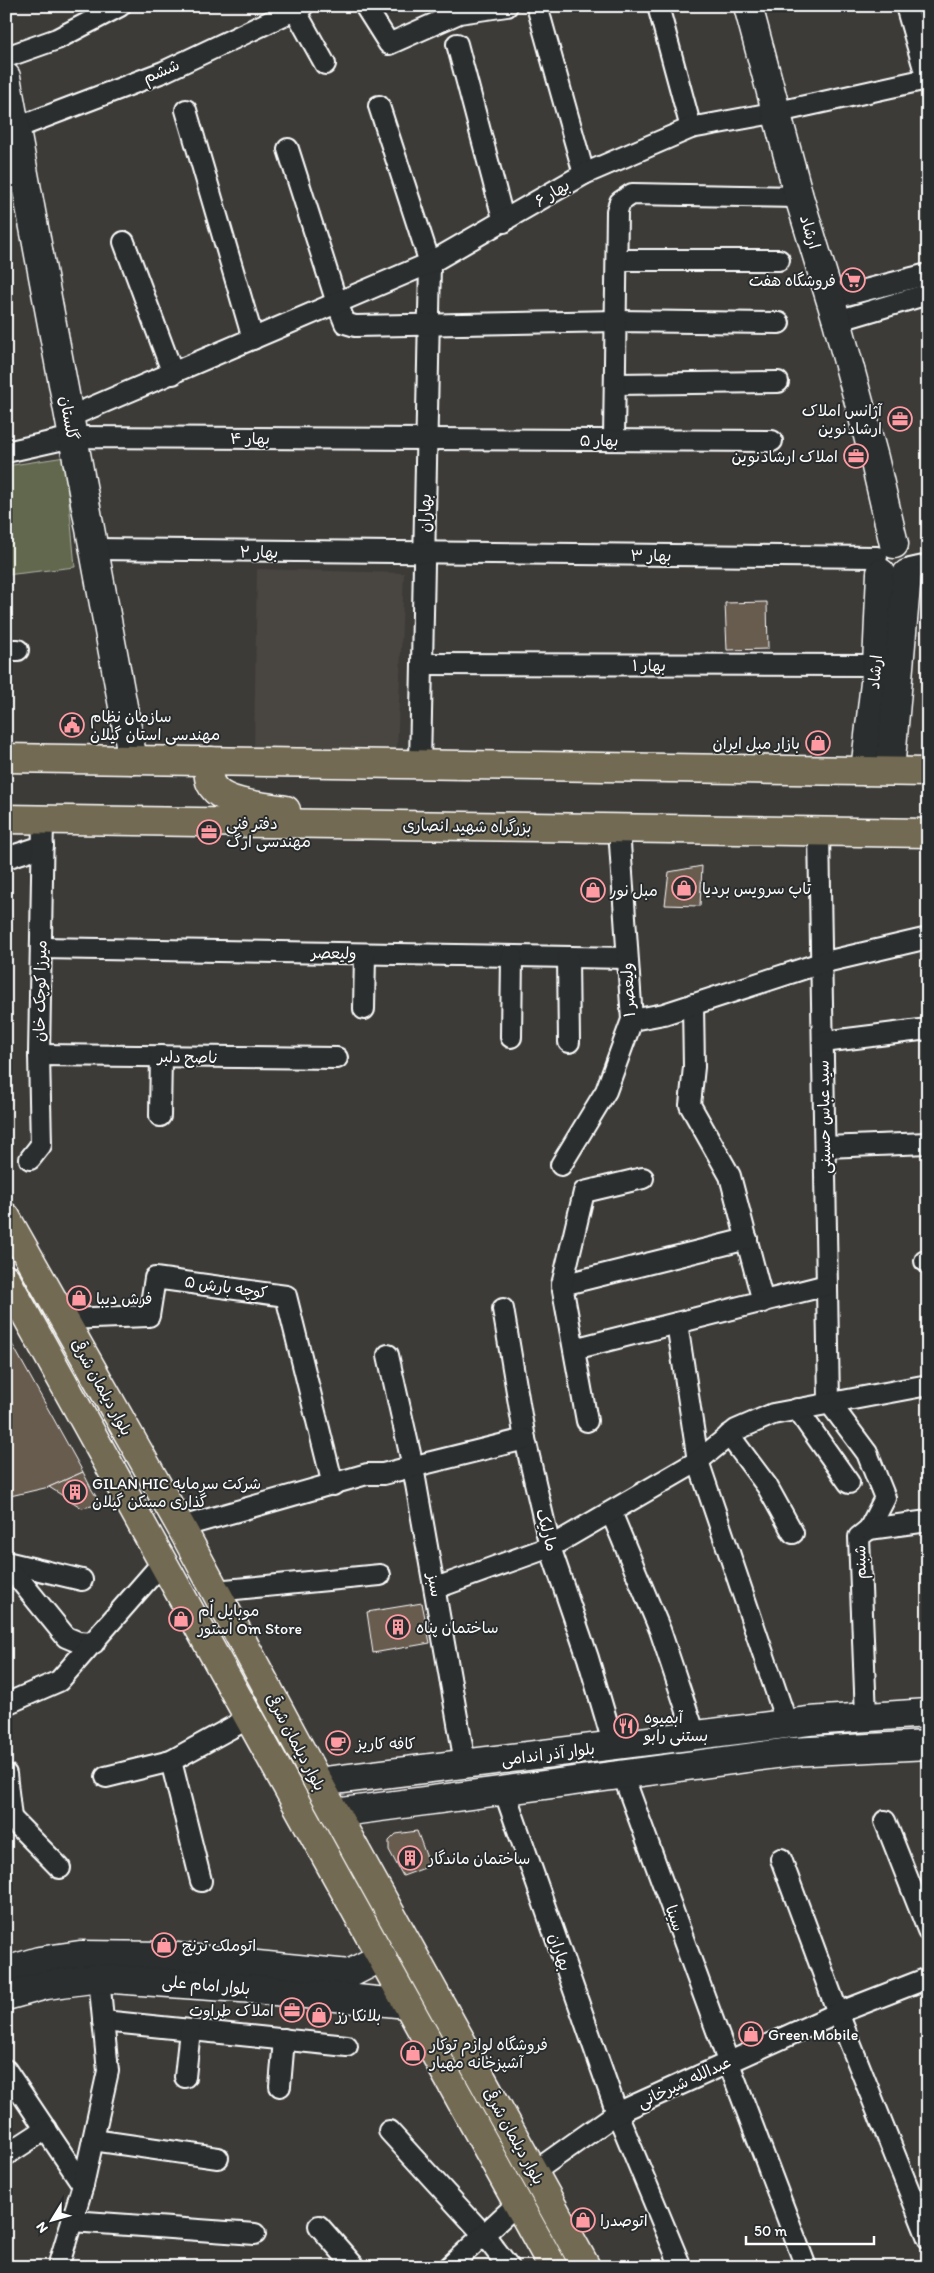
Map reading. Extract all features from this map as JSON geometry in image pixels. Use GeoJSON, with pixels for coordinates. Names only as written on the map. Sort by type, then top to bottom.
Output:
{"type":"FeatureCollection","features":[{"type":"Feature","properties":{"kind":"main road","name":"ارشاد"},"geometry":{"type":"LineString","coordinates":[[748,6],[778,112],[799,197],[874,458],[899,564],[877,771]]}},
{"type":"Feature","properties":{"kind":"main road","name":"گلستان"},"geometry":{"type":"LineString","coordinates":[[6,77],[133,760]]}},
{"type":"Feature","properties":{"kind":"main road","name":"ارشاد"},"geometry":{"type":"LineString","coordinates":[[877,771],[876,665],[899,564]]}},
{"type":"Feature","properties":{"kind":"main road"},"geometry":{"type":"LineString","coordinates":[[6,758],[928,772]]}},
{"type":"Feature","properties":{"kind":"main road"},"geometry":{"type":"LineString","coordinates":[[211,761],[209,775],[211,784],[217,792],[229,800],[371,824]]}},
{"type":"Feature","properties":{"kind":"main road","name":"بزرگراه شهید انصاری"},"geometry":{"type":"LineString","coordinates":[[6,819],[928,833]]}},
{"type":"Feature","properties":{"kind":"main road","name":"بلوار دیلمان شرقی"},"geometry":{"type":"LineString","coordinates":[[6,1217],[181,1527],[318,1782],[586,2267]]}},
{"type":"Feature","properties":{"kind":"main road","name":"بلوار دیلمان شرقی"},"geometry":{"type":"LineString","coordinates":[[6,1280],[553,2267]]}},
{"type":"Feature","properties":{"kind":"main road"},"geometry":{"type":"LineString","coordinates":[[163,1562],[181,1527]]}},
{"type":"Feature","properties":{"kind":"main road","name":"بلوار آذر اندامی"},"geometry":{"type":"LineString","coordinates":[[318,1782],[786,1724],[866,1716],[928,1713]]}},
{"type":"Feature","properties":{"kind":"main road"},"geometry":{"type":"LineString","coordinates":[[866,1716],[869,1748]]}},
{"type":"Feature","properties":{"kind":"main road","name":"بلوار آذر اندامی"},"geometry":{"type":"LineString","coordinates":[[335,1813],[790,1752],[928,1745]]}},
{"type":"Feature","properties":{"kind":"main road"},"geometry":{"type":"LineString","coordinates":[[392,1774],[386,1785],[388,1796],[398,1805]]}},
{"type":"Feature","properties":{"kind":"main road"},"geometry":{"type":"LineString","coordinates":[[289,1791],[316,1813],[327,1815],[335,1813]]}},
{"type":"Feature","properties":{"kind":"main road","name":"بلوار امام علی"},"geometry":{"type":"LineString","coordinates":[[6,1971],[39,1961],[80,1955],[167,1956],[350,1986],[407,2004]]}},
{"type":"Feature","properties":{"kind":"main road"},"geometry":{"type":"LineString","coordinates":[[350,1986],[382,1957]]}},
{"type":"Feature","properties":{"kind":"main road","name":"بلوار امام علی"},"geometry":{"type":"LineString","coordinates":[[6,1996],[46,1986],[99,1978],[350,1986]]}},
{"type":"Feature","properties":{"kind":"street"},"geometry":{"type":"LineString","coordinates":[[6,57],[57,39],[120,6]]}},
{"type":"Feature","properties":{"kind":"street"},"geometry":{"type":"LineString","coordinates":[[365,6],[389,44],[459,12],[499,7]]}},
{"type":"Feature","properties":{"kind":"street"},"geometry":{"type":"LineString","coordinates":[[537,6],[584,174]]}},
{"type":"Feature","properties":{"kind":"street"},"geometry":{"type":"LineString","coordinates":[[658,6],[690,128]]}},
{"type":"Feature","properties":{"kind":"street"},"geometry":{"type":"LineString","coordinates":[[906,6],[928,80]]}},
{"type":"Feature","properties":{"kind":"street"},"geometry":{"type":"LineString","coordinates":[[299,8],[325,64]]}},
{"type":"Feature","properties":{"kind":"street","name":"ششم"},"geometry":{"type":"LineString","coordinates":[[16,128],[163,72],[299,8]]}},
{"type":"Feature","properties":{"kind":"street"},"geometry":{"type":"LineString","coordinates":[[457,44],[504,222]]}},
{"type":"Feature","properties":{"kind":"street","name":"بهار ۶"},"geometry":{"type":"LineString","coordinates":[[71,427],[173,374],[430,263],[504,222],[584,174],[690,128],[778,112],[928,80]]}},
{"type":"Feature","properties":{"kind":"street","name":"بهاران"},"geometry":{"type":"LineString","coordinates":[[379,106],[430,263],[420,764]]}},
{"type":"Feature","properties":{"kind":"street"},"geometry":{"type":"LineString","coordinates":[[186,110],[253,339]]}},
{"type":"Feature","properties":{"kind":"street"},"geometry":{"type":"LineString","coordinates":[[288,149],[337,303],[346,323],[355,326],[617,321],[779,323]]}},
{"type":"Feature","properties":{"kind":"street"},"geometry":{"type":"LineString","coordinates":[[614,440],[617,211],[620,202],[632,194],[799,197]]}},
{"type":"Feature","properties":{"kind":"street"},"geometry":{"type":"LineString","coordinates":[[124,242],[173,374]]}},
{"type":"Feature","properties":{"kind":"street"},"geometry":{"type":"LineString","coordinates":[[617,260],[779,260]]}},
{"type":"Feature","properties":{"kind":"street"},"geometry":{"type":"LineString","coordinates":[[833,310],[928,274]]}},
{"type":"Feature","properties":{"kind":"street"},"geometry":{"type":"LineString","coordinates":[[833,310],[928,294]]}},
{"type":"Feature","properties":{"kind":"street"},"geometry":{"type":"LineString","coordinates":[[616,384],[778,382]]}},
{"type":"Feature","properties":{"kind":"street"},"geometry":{"type":"LineString","coordinates":[[6,452],[71,427]]}},
{"type":"Feature","properties":{"kind":"street","name":"بهار ۴"},"geometry":{"type":"LineString","coordinates":[[71,427],[426,439]]}},
{"type":"Feature","properties":{"kind":"street","name":"بهار ۵"},"geometry":{"type":"LineString","coordinates":[[426,439],[772,441]]}},
{"type":"Feature","properties":{"kind":"street","name":"بهار ۲"},"geometry":{"type":"LineString","coordinates":[[94,549],[424,554]]}},
{"type":"Feature","properties":{"kind":"street","name":"بهار ۳"},"geometry":{"type":"LineString","coordinates":[[424,554],[899,564]]}},
{"type":"Feature","properties":{"kind":"street","name":"بهار ۱"},"geometry":{"type":"LineString","coordinates":[[422,664],[876,665]]}},
{"type":"Feature","properties":{"kind":"street","name":"میرزا کوچک خان"},"geometry":{"type":"LineString","coordinates":[[30,1159],[42,1145],[39,1055],[43,819]]}},
{"type":"Feature","properties":{"kind":"street","name":"ولیعصر ۱"},"geometry":{"type":"LineString","coordinates":[[561,1165],[606,1090],[632,1020],[619,828]]}},
{"type":"Feature","properties":{"kind":"street","name":"سید عباس حسینی"},"geometry":{"type":"LineString","coordinates":[[819,832],[829,1402]]}},
{"type":"Feature","properties":{"kind":"street"},"geometry":{"type":"LineString","coordinates":[[6,858],[43,846]]}},
{"type":"Feature","properties":{"kind":"street"},"geometry":{"type":"LineString","coordinates":[[632,1020],[664,1014],[821,963],[928,938]]}},
{"type":"Feature","properties":{"kind":"street","name":"ولیعصر"},"geometry":{"type":"LineString","coordinates":[[41,948],[627,958]]}},
{"type":"Feature","properties":{"kind":"street"},"geometry":{"type":"LineString","coordinates":[[364,1008],[365,954]]}},
{"type":"Feature","properties":{"kind":"street"},"geometry":{"type":"LineString","coordinates":[[511,1037],[512,956]]}},
{"type":"Feature","properties":{"kind":"street"},"geometry":{"type":"LineString","coordinates":[[568,958],[570,1042]]}},
{"type":"Feature","properties":{"kind":"street"},"geometry":{"type":"LineString","coordinates":[[694,1004],[694,1067],[690,1105],[730,1176],[763,1302]]}},
{"type":"Feature","properties":{"kind":"street"},"geometry":{"type":"LineString","coordinates":[[823,1042],[928,1029]]}},
{"type":"Feature","properties":{"kind":"street","name":"ناصح دلبر"},"geometry":{"type":"LineString","coordinates":[[39,1055],[337,1058]]}},
{"type":"Feature","properties":{"kind":"street"},"geometry":{"type":"LineString","coordinates":[[160,1116],[161,1056]]}},
{"type":"Feature","properties":{"kind":"street"},"geometry":{"type":"LineString","coordinates":[[825,1147],[928,1143]]}},
{"type":"Feature","properties":{"kind":"street"},"geometry":{"type":"LineString","coordinates":[[587,1421],[562,1284],[584,1192],[643,1178]]}},
{"type":"Feature","properties":{"kind":"street"},"geometry":{"type":"LineString","coordinates":[[562,1284],[747,1239]]}},
{"type":"Feature","properties":{"kind":"street","name":"کوچه بارش ۵"},"geometry":{"type":"LineString","coordinates":[[64,1319],[149,1316],[155,1278],[286,1296],[334,1485]]}},
{"type":"Feature","properties":{"kind":"street"},"geometry":{"type":"LineString","coordinates":[[574,1349],[827,1285]]}},
{"type":"Feature","properties":{"kind":"street","name":"مارلیک"},"geometry":{"type":"LineString","coordinates":[[503,1309],[525,1439],[550,1546],[588,1658],[614,1746]]}},
{"type":"Feature","properties":{"kind":"street"},"geometry":{"type":"LineString","coordinates":[[677,1323],[698,1461],[786,1724]]}},
{"type":"Feature","properties":{"kind":"street","name":"سبز"},"geometry":{"type":"LineString","coordinates":[[388,1355],[413,1467],[436,1588],[465,1763]]}},
{"type":"Feature","properties":{"kind":"street"},"geometry":{"type":"LineString","coordinates":[[436,1588],[550,1546],[698,1461],[730,1435],[773,1414],[928,1385]]}},
{"type":"Feature","properties":{"kind":"street","name":"شبنم"},"geometry":{"type":"LineString","coordinates":[[829,1402],[867,1453],[885,1498],[868,1529],[860,1537],[859,1547],[866,1716]]}},
{"type":"Feature","properties":{"kind":"street"},"geometry":{"type":"LineString","coordinates":[[797,1409],[849,1483]]}},
{"type":"Feature","properties":{"kind":"street"},"geometry":{"type":"LineString","coordinates":[[730,1435],[767,1486],[793,1533]]}},
{"type":"Feature","properties":{"kind":"street"},"geometry":{"type":"LineString","coordinates":[[181,1527],[334,1485],[367,1474],[383,1474],[525,1439]]}},
{"type":"Feature","properties":{"kind":"street"},"geometry":{"type":"LineString","coordinates":[[611,1512],[660,1630],[695,1735]]}},
{"type":"Feature","properties":{"kind":"street"},"geometry":{"type":"LineString","coordinates":[[868,1529],[928,1521]]}},
{"type":"Feature","properties":{"kind":"street"},"geometry":{"type":"LineString","coordinates":[[6,1562],[82,1580]]}},
{"type":"Feature","properties":{"kind":"street"},"geometry":{"type":"LineString","coordinates":[[6,1704],[59,1681],[163,1562]]}},
{"type":"Feature","properties":{"kind":"street"},"geometry":{"type":"LineString","coordinates":[[6,1570],[19,1579],[66,1638],[78,1642],[94,1643]]}},
{"type":"Feature","properties":{"kind":"street"},"geometry":{"type":"LineString","coordinates":[[215,1591],[380,1575]]}},
{"type":"Feature","properties":{"kind":"street"},"geometry":{"type":"LineString","coordinates":[[106,1777],[171,1761],[249,1718]]}},
{"type":"Feature","properties":{"kind":"street"},"geometry":{"type":"LineString","coordinates":[[171,1761],[201,1881]]}},
{"type":"Feature","properties":{"kind":"street"},"geometry":{"type":"LineString","coordinates":[[6,1774],[9,1819],[60,1868]]}},
{"type":"Feature","properties":{"kind":"street","name":"سینا"},"geometry":{"type":"LineString","coordinates":[[623,1775],[806,2267]]}},
{"type":"Feature","properties":{"kind":"street","name":"بهاران"},"geometry":{"type":"LineString","coordinates":[[504,1790],[617,2113],[681,2267]]}},
{"type":"Feature","properties":{"kind":"street"},"geometry":{"type":"LineString","coordinates":[[885,1821],[928,1930]]}},
{"type":"Feature","properties":{"kind":"street"},"geometry":{"type":"LineString","coordinates":[[781,1859],[838,2013],[928,2238]]}},
{"type":"Feature","properties":{"kind":"street"},"geometry":{"type":"LineString","coordinates":[[58,2267],[83,2185],[108,2071],[99,1978]]}},
{"type":"Feature","properties":{"kind":"street","name":"عبدالله شیرخانی"},"geometry":{"type":"LineString","coordinates":[[534,2172],[617,2113],[728,2061],[838,2013],[928,1978]]}},
{"type":"Feature","properties":{"kind":"street"},"geometry":{"type":"LineString","coordinates":[[103,2021],[347,2046]]}},
{"type":"Feature","properties":{"kind":"street"},"geometry":{"type":"LineString","coordinates":[[185,2077],[190,2030]]}},
{"type":"Feature","properties":{"kind":"street"},"geometry":{"type":"LineString","coordinates":[[280,2086],[284,2040]]}},
{"type":"Feature","properties":{"kind":"street"},"geometry":{"type":"LineString","coordinates":[[6,2070],[83,2185]]}},
{"type":"Feature","properties":{"kind":"street"},"geometry":{"type":"LineString","coordinates":[[6,2155],[46,2128]]}},
{"type":"Feature","properties":{"kind":"street"},"geometry":{"type":"LineString","coordinates":[[389,2131],[484,2235],[509,2267]]}},
{"type":"Feature","properties":{"kind":"street"},"geometry":{"type":"LineString","coordinates":[[93,2140],[218,2158]]}},
{"type":"Feature","properties":{"kind":"street"},"geometry":{"type":"LineString","coordinates":[[449,2267],[518,2203]]}},
{"type":"Feature","properties":{"kind":"street"},"geometry":{"type":"LineString","coordinates":[[72,2221],[255,2234]]}},
{"type":"Feature","properties":{"kind":"street"},"geometry":{"type":"LineString","coordinates":[[319,2226],[355,2267]]}},
{"type":"Feature","properties":{"kind":"shaded area"},"geometry":{"type":"Polygon","coordinates":[[[257,569],[404,573],[397,754],[254,748],[257,569]]]}},
{"type":"Feature","properties":{"kind":"green space"},"geometry":{"type":"Polygon","coordinates":[[[65,457],[75,567],[6,575],[6,466],[65,457]]]}},
{"type":"Feature","properties":{"kind":"building"},"geometry":{"type":"Polygon","coordinates":[[[767,602],[768,649],[727,650],[725,603],[767,602]]]}},
{"type":"Feature","properties":{"kind":"building","name":"تاپ سرویس بردیا"},"geometry":{"type":"Polygon","coordinates":[[[702,866],[700,906],[665,905],[669,872],[702,866]]]}},
{"type":"Feature","properties":{"kind":"building"},"geometry":{"type":"Polygon","coordinates":[[[6,1333],[83,1472],[49,1487],[6,1497],[6,1333]]]}},
{"type":"Feature","properties":{"kind":"building","name":"GILAN HIC شرکت سرمایه گذاری مسکن گیلان"},"geometry":{"type":"Polygon","coordinates":[[[83,1472],[101,1504],[82,1508],[49,1487],[83,1472]]]}},
{"type":"Feature","properties":{"kind":"building","name":"ساختمان پناه"},"geometry":{"type":"Polygon","coordinates":[[[422,1603],[430,1643],[373,1653],[367,1612],[422,1603]]]}},
{"type":"Feature","properties":{"kind":"building","name":"ساختمان ماندگار"},"geometry":{"type":"Polygon","coordinates":[[[417,1831],[430,1866],[403,1876],[389,1850],[389,1841],[396,1834],[417,1831]]]}},
{"type":"Feature","properties":{"kind":"place","name":"فروشگاه هفت"},"geometry":{"type":"Point","coordinates":[853,280]}},
{"type":"Feature","properties":{"kind":"place","name":"آژانس املاک ارشادنوین"},"geometry":{"type":"Point","coordinates":[900,419]}},
{"type":"Feature","properties":{"kind":"place","name":"املاک ارشادنوین"},"geometry":{"type":"Point","coordinates":[856,456]}},
{"type":"Feature","properties":{"kind":"place","name":"سازمان نظام مهندسی استان گیلان"},"geometry":{"type":"Point","coordinates":[72,725]}},
{"type":"Feature","properties":{"kind":"place","name":"بازار مبل ایران"},"geometry":{"type":"Point","coordinates":[818,743]}},
{"type":"Feature","properties":{"kind":"place","name":"دفتر فنی مهندسی ارگ"},"geometry":{"type":"Point","coordinates":[209,832]}},
{"type":"Feature","properties":{"kind":"place","name":"تاپ سرویس بردیا"},"geometry":{"type":"Point","coordinates":[684,888]}},
{"type":"Feature","properties":{"kind":"place","name":"مبل نور"},"geometry":{"type":"Point","coordinates":[593,890]}},
{"type":"Feature","properties":{"kind":"place","name":"فرش دیبا"},"geometry":{"type":"Point","coordinates":[79,1298]}},
{"type":"Feature","properties":{"kind":"place","name":"GILAN HIC شرکت سرمایه گذاری مسکن گیلان"},"geometry":{"type":"Point","coordinates":[75,1492]}},
{"type":"Feature","properties":{"kind":"place","name":"موبایل اُم استور Om Store"},"geometry":{"type":"Point","coordinates":[181,1619]}},
{"type":"Feature","properties":{"kind":"place","name":"ساختمان پناه"},"geometry":{"type":"Point","coordinates":[398,1627]}},
{"type":"Feature","properties":{"kind":"place","name":"آبمیوه بستنی رابو"},"geometry":{"type":"Point","coordinates":[626,1726]}},
{"type":"Feature","properties":{"kind":"place","name":"کافه کاریز"},"geometry":{"type":"Point","coordinates":[338,1743]}},
{"type":"Feature","properties":{"kind":"place","name":"ساختمان ماندگار"},"geometry":{"type":"Point","coordinates":[410,1858]}},
{"type":"Feature","properties":{"kind":"place","name":"اتوملک ترنج"},"geometry":{"type":"Point","coordinates":[164,1945]}},
{"type":"Feature","properties":{"kind":"place","name":"املاک طراوت"},"geometry":{"type":"Point","coordinates":[292,2010]}},
{"type":"Feature","properties":{"kind":"place","name":"بلانکا رز"},"geometry":{"type":"Point","coordinates":[319,2015]}},
{"type":"Feature","properties":{"kind":"place","name":"Green Mobile"},"geometry":{"type":"Point","coordinates":[751,2034]}},
{"type":"Feature","properties":{"kind":"place","name":"فروشگاه لوازم توکار آشپزخانه مهیار"},"geometry":{"type":"Point","coordinates":[413,2053]}},
{"type":"Feature","properties":{"kind":"place","name":"اتوصدرا"},"geometry":{"type":"Point","coordinates":[583,2220]}}]}
